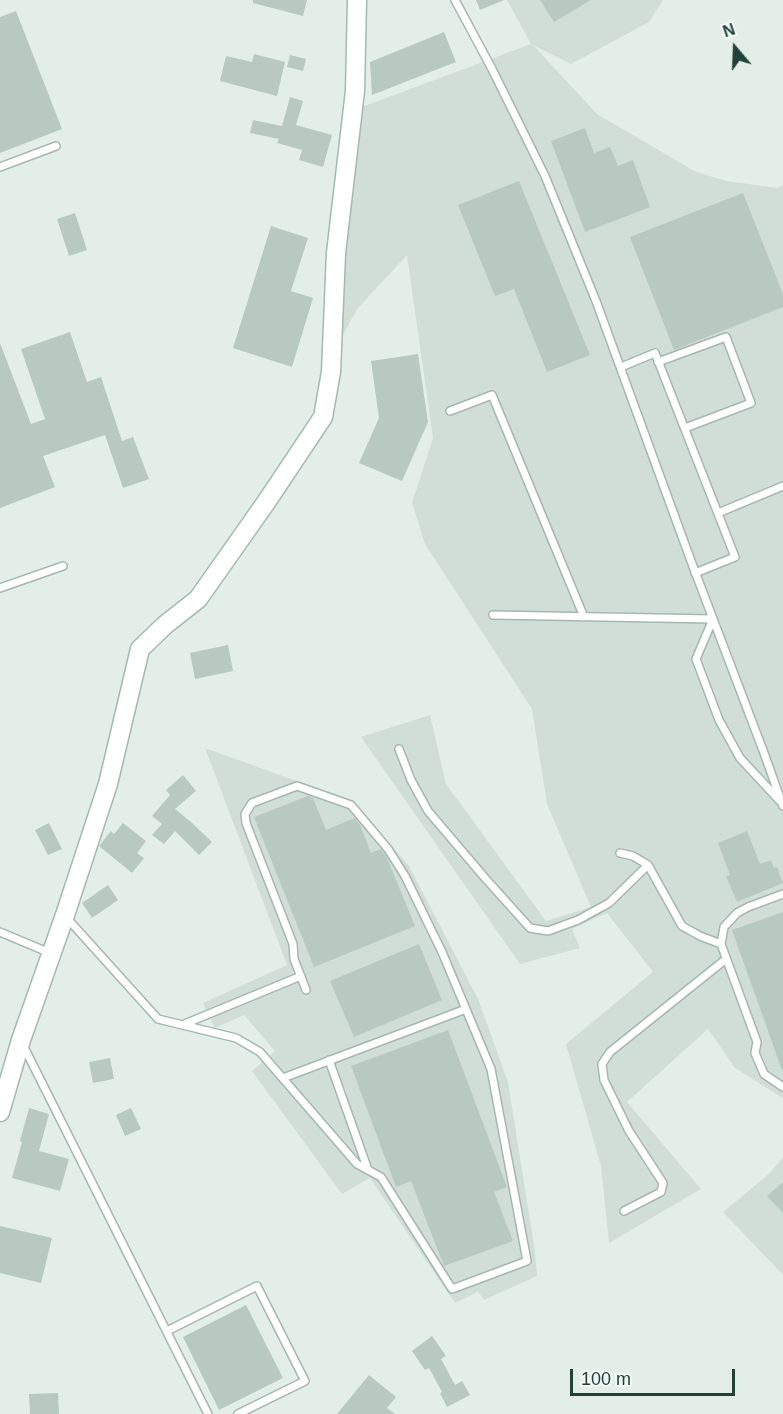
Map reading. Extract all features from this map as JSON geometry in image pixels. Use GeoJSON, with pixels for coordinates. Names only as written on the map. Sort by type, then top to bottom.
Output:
{"type":"FeatureCollection","features":[{"type":"Feature","properties":{"kind":"street"},"geometry":{"type":"LineString","coordinates":[[0,1112],[21,1040],[108,784],[140,649],[165,625],[198,599],[324,417],[330,372],[336,253],[355,92],[357,0]]}},
{"type":"Feature","properties":{"kind":"lane"},"geometry":{"type":"LineString","coordinates":[[455,0],[545,176],[596,301],[782,804]]}},
{"type":"Feature","properties":{"kind":"lane"},"geometry":{"type":"LineString","coordinates":[[0,167],[56,146]]}},
{"type":"Feature","properties":{"kind":"lane"},"geometry":{"type":"LineString","coordinates":[[658,362],[726,337],[751,403],[684,428]]}},
{"type":"Feature","properties":{"kind":"lane"},"geometry":{"type":"LineString","coordinates":[[621,367],[655,353],[735,557],[695,573]]}},
{"type":"Feature","properties":{"kind":"lane"},"geometry":{"type":"LineString","coordinates":[[450,411],[492,395],[584,617]]}},
{"type":"Feature","properties":{"kind":"lane"},"geometry":{"type":"LineString","coordinates":[[718,513],[783,486]]}},
{"type":"Feature","properties":{"kind":"lane"},"geometry":{"type":"LineString","coordinates":[[0,588],[63,566]]}},
{"type":"Feature","properties":{"kind":"lane"},"geometry":{"type":"LineString","coordinates":[[493,615],[713,619]]}},
{"type":"Feature","properties":{"kind":"lane"},"geometry":{"type":"LineString","coordinates":[[713,619],[696,659],[718,720],[740,758],[782,804]]}},
{"type":"Feature","properties":{"kind":"lane"},"geometry":{"type":"LineString","coordinates":[[399,749],[411,780],[428,811],[530,928],[548,931],[578,920],[609,903],[648,866]]}},
{"type":"Feature","properties":{"kind":"lane"},"geometry":{"type":"LineString","coordinates":[[65,915],[158,1019],[236,1038],[260,1052],[357,1164],[381,1177],[452,1289],[527,1261],[491,1069],[442,952],[405,876],[388,849],[351,805],[297,786],[252,803],[245,814],[246,823],[293,944],[294,959],[306,990]]}},
{"type":"Feature","properties":{"kind":"lane"},"geometry":{"type":"LineString","coordinates":[[620,853],[633,856],[648,866],[682,926],[721,944]]}},
{"type":"Feature","properties":{"kind":"lane"},"geometry":{"type":"LineString","coordinates":[[783,894],[737,913],[724,927],[721,944],[757,1042],[755,1053],[764,1074],[783,1087]]}},
{"type":"Feature","properties":{"kind":"lane"},"geometry":{"type":"LineString","coordinates":[[0,932],[51,953]]}},
{"type":"Feature","properties":{"kind":"lane"},"geometry":{"type":"LineString","coordinates":[[624,1211],[661,1192],[663,1183],[628,1131],[604,1080],[602,1064],[610,1052],[726,959]]}},
{"type":"Feature","properties":{"kind":"lane"},"geometry":{"type":"LineString","coordinates":[[182,1025],[301,976]]}},
{"type":"Feature","properties":{"kind":"lane"},"geometry":{"type":"LineString","coordinates":[[282,1078],[466,1009]]}},
{"type":"Feature","properties":{"kind":"lane"},"geometry":{"type":"LineString","coordinates":[[21,1040],[208,1414]]}},
{"type":"Feature","properties":{"kind":"lane"},"geometry":{"type":"LineString","coordinates":[[329,1060],[368,1170]]}},
{"type":"Feature","properties":{"kind":"lane"},"geometry":{"type":"LineString","coordinates":[[167,1331],[257,1286],[305,1381],[238,1414]]}},
{"type":"Feature","properties":{"kind":"shaded area"},"geometry":{"type":"Polygon","coordinates":[[[507,0],[663,0],[649,22],[571,64],[533,45],[597,114],[696,172],[727,181],[777,188],[783,185],[783,1098],[735,1068],[708,1029],[627,1102],[701,1189],[609,1243],[601,1166],[566,1044],[653,972],[607,913],[572,929],[580,948],[520,964],[361,737],[430,715],[446,784],[546,921],[591,907],[547,804],[532,709],[425,544],[412,503],[433,438],[407,255],[357,309],[337,346],[342,267],[359,108],[531,44],[507,0]]]}},
{"type":"Feature","properties":{"kind":"shaded area"},"geometry":{"type":"Polygon","coordinates":[[[205,748],[352,801],[409,866],[478,999],[508,1082],[537,1276],[484,1300],[478,1292],[455,1303],[370,1178],[342,1194],[252,1071],[275,1051],[244,1015],[215,1028],[203,1003],[287,965],[205,748]]]}},
{"type":"Feature","properties":{"kind":"shaded area"},"geometry":{"type":"Polygon","coordinates":[[[783,1157],[783,1275],[723,1212],[770,1173],[783,1157]]]}},
{"type":"Feature","properties":{"kind":"building"},"geometry":{"type":"Polygon","coordinates":[[[253,0],[307,0],[303,16],[253,3],[253,0]]]}},
{"type":"Feature","properties":{"kind":"building"},"geometry":{"type":"Polygon","coordinates":[[[476,0],[504,0],[480,10],[476,0]]]}},
{"type":"Feature","properties":{"kind":"building"},"geometry":{"type":"Polygon","coordinates":[[[540,0],[591,0],[554,22],[540,0]]]}},
{"type":"Feature","properties":{"kind":"building"},"geometry":{"type":"Polygon","coordinates":[[[16,11],[62,129],[0,153],[0,17],[16,11]]]}},
{"type":"Feature","properties":{"kind":"building"},"geometry":{"type":"Polygon","coordinates":[[[444,32],[456,62],[372,95],[370,62],[444,32]]]}},
{"type":"Feature","properties":{"kind":"building"},"geometry":{"type":"Polygon","coordinates":[[[254,54],[285,62],[277,96],[220,81],[226,56],[252,62],[254,54]]]}},
{"type":"Feature","properties":{"kind":"building"},"geometry":{"type":"Polygon","coordinates":[[[290,55],[306,59],[303,71],[287,67],[290,55]]]}},
{"type":"Feature","properties":{"kind":"building"},"geometry":{"type":"Polygon","coordinates":[[[290,97],[303,101],[296,125],[332,135],[323,167],[299,160],[302,150],[277,143],[279,139],[250,133],[253,120],[282,126],[290,97]]]}},
{"type":"Feature","properties":{"kind":"building"},"geometry":{"type":"Polygon","coordinates":[[[585,128],[594,153],[610,147],[618,166],[633,160],[650,207],[585,232],[551,141],[585,128]]]}},
{"type":"Feature","properties":{"kind":"building"},"geometry":{"type":"Polygon","coordinates":[[[519,181],[590,355],[547,372],[514,289],[495,296],[458,205],[519,181]]]}},
{"type":"Feature","properties":{"kind":"building"},"geometry":{"type":"Polygon","coordinates":[[[743,193],[783,294],[783,307],[674,350],[630,237],[743,193]]]}},
{"type":"Feature","properties":{"kind":"building"},"geometry":{"type":"Polygon","coordinates":[[[75,213],[87,250],[69,256],[57,219],[75,213]]]}},
{"type":"Feature","properties":{"kind":"building"},"geometry":{"type":"Polygon","coordinates":[[[271,226],[308,238],[291,291],[313,298],[292,367],[233,348],[271,226]]]}},
{"type":"Feature","properties":{"kind":"building"},"geometry":{"type":"Polygon","coordinates":[[[70,332],[87,382],[101,377],[122,441],[133,437],[149,479],[123,488],[105,435],[43,456],[55,487],[0,508],[0,343],[31,424],[45,419],[21,349],[70,332]]]}},
{"type":"Feature","properties":{"kind":"building"},"geometry":{"type":"Polygon","coordinates":[[[418,354],[428,422],[402,481],[359,463],[379,418],[371,361],[418,354]]]}},
{"type":"Feature","properties":{"kind":"building"},"geometry":{"type":"Polygon","coordinates":[[[228,645],[233,671],[195,679],[190,653],[228,645]]]}},
{"type":"Feature","properties":{"kind":"building"},"geometry":{"type":"Polygon","coordinates":[[[183,775],[196,791],[175,809],[212,842],[199,855],[175,831],[164,844],[152,835],[162,824],[152,816],[170,795],[166,790],[183,775]]]}},
{"type":"Feature","properties":{"kind":"building"},"geometry":{"type":"Polygon","coordinates":[[[308,796],[313,798],[326,830],[355,818],[371,853],[381,849],[387,858],[415,926],[314,967],[254,817],[308,796]]]}},
{"type":"Feature","properties":{"kind":"building"},"geometry":{"type":"Polygon","coordinates":[[[49,823],[62,849],[48,855],[35,830],[49,823]]]}},
{"type":"Feature","properties":{"kind":"building"},"geometry":{"type":"Polygon","coordinates":[[[123,823],[146,841],[137,853],[144,858],[132,873],[99,846],[111,831],[114,834],[123,823]]]}},
{"type":"Feature","properties":{"kind":"building"},"geometry":{"type":"Polygon","coordinates":[[[747,831],[760,864],[771,860],[774,868],[777,867],[783,883],[737,902],[726,876],[730,875],[718,843],[747,831]]]}},
{"type":"Feature","properties":{"kind":"building"},"geometry":{"type":"Polygon","coordinates":[[[108,885],[118,900],[92,918],[82,903],[108,885]]]}},
{"type":"Feature","properties":{"kind":"building"},"geometry":{"type":"Polygon","coordinates":[[[783,912],[783,1069],[782,1070],[732,930],[783,912]]]}},
{"type":"Feature","properties":{"kind":"building"},"geometry":{"type":"Polygon","coordinates":[[[419,944],[442,1000],[354,1037],[330,981],[419,944]]]}},
{"type":"Feature","properties":{"kind":"building"},"geometry":{"type":"Polygon","coordinates":[[[448,1030],[507,1187],[494,1192],[513,1241],[444,1266],[411,1181],[396,1187],[351,1066],[448,1030]]]}},
{"type":"Feature","properties":{"kind":"building"},"geometry":{"type":"Polygon","coordinates":[[[110,1058],[114,1079],[93,1083],[89,1062],[110,1058]]]}},
{"type":"Feature","properties":{"kind":"building"},"geometry":{"type":"Polygon","coordinates":[[[29,1108],[49,1114],[39,1151],[69,1159],[60,1191],[12,1178],[29,1108]]]}},
{"type":"Feature","properties":{"kind":"building"},"geometry":{"type":"Polygon","coordinates":[[[131,1108],[141,1129],[125,1136],[116,1115],[131,1108]]]}},
{"type":"Feature","properties":{"kind":"building"},"geometry":{"type":"Polygon","coordinates":[[[783,1182],[783,1213],[767,1196],[783,1182]]]}},
{"type":"Feature","properties":{"kind":"building"},"geometry":{"type":"Polygon","coordinates":[[[0,1226],[52,1238],[41,1283],[0,1273],[0,1226]]]}},
{"type":"Feature","properties":{"kind":"building"},"geometry":{"type":"Polygon","coordinates":[[[246,1305],[283,1378],[219,1410],[183,1337],[246,1305]]]}},
{"type":"Feature","properties":{"kind":"building"},"geometry":{"type":"Polygon","coordinates":[[[432,1336],[446,1356],[441,1359],[455,1385],[462,1381],[470,1395],[447,1407],[429,1368],[425,1370],[412,1351],[432,1336]]]}},
{"type":"Feature","properties":{"kind":"building"},"geometry":{"type":"Polygon","coordinates":[[[369,1375],[396,1397],[387,1408],[395,1414],[337,1414],[369,1375]]]}},
{"type":"Feature","properties":{"kind":"building"},"geometry":{"type":"Polygon","coordinates":[[[58,1393],[59,1414],[30,1414],[29,1394],[58,1393]]]}}]}
